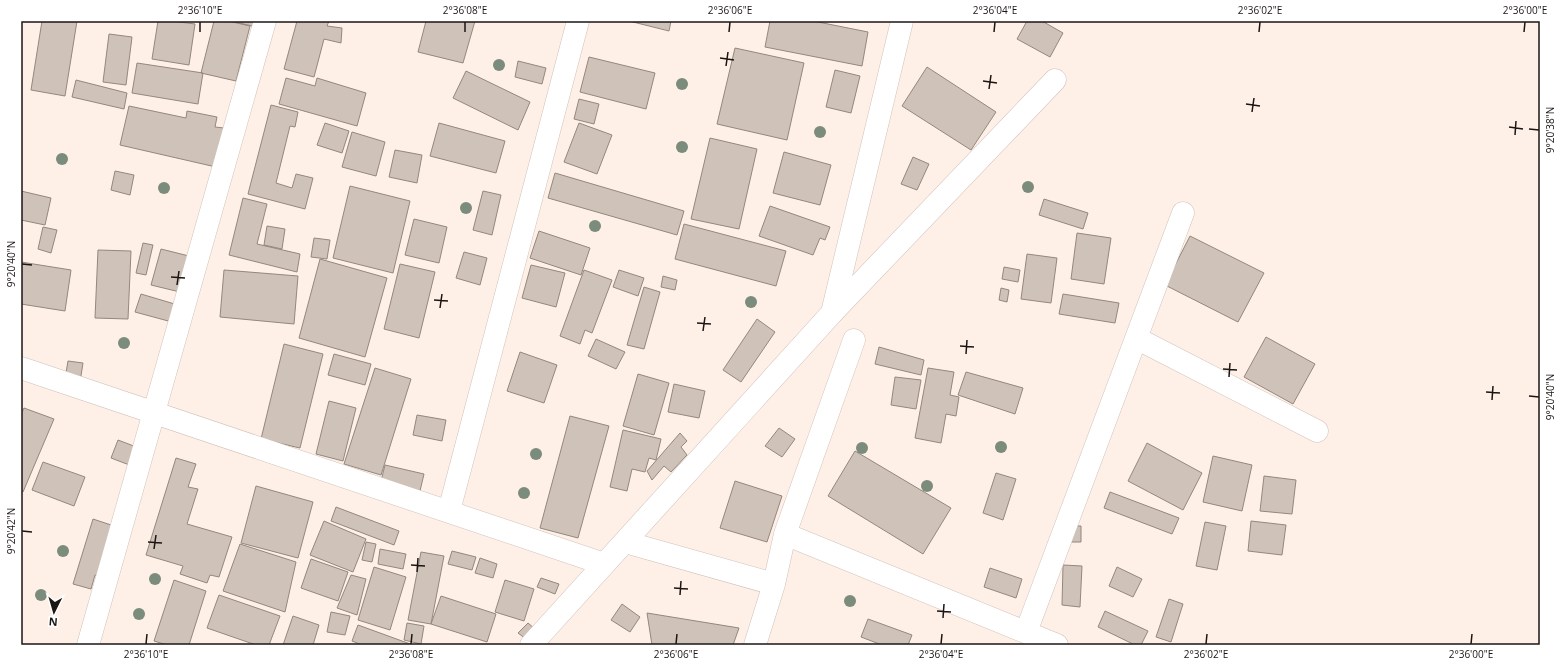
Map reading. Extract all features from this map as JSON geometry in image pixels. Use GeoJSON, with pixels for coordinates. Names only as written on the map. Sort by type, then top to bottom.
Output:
{"type":"FeatureCollection","features":[{"type":"Feature","properties":{"kind":"street"},"geometry":{"type":"LineString","coordinates":[[88,645],[265,21]]}},
{"type":"Feature","properties":{"kind":"street"},"geometry":{"type":"LineString","coordinates":[[449,512],[578,21]]}},
{"type":"Feature","properties":{"kind":"street"},"geometry":{"type":"LineString","coordinates":[[832,313],[902,21]]}},
{"type":"Feature","properties":{"kind":"street"},"geometry":{"type":"LineString","coordinates":[[531,645],[832,313],[1054,80]]}},
{"type":"Feature","properties":{"kind":"street"},"geometry":{"type":"LineString","coordinates":[[1026,632],[1183,213]]}},
{"type":"Feature","properties":{"kind":"street"},"geometry":{"type":"LineString","coordinates":[[1136,338],[1317,431]]}},
{"type":"Feature","properties":{"kind":"street"},"geometry":{"type":"LineString","coordinates":[[755,645],[774,584],[785,534],[854,340]]}},
{"type":"Feature","properties":{"kind":"street"},"geometry":{"type":"LineString","coordinates":[[21,368],[604,564]]}},
{"type":"Feature","properties":{"kind":"street"},"geometry":{"type":"LineString","coordinates":[[785,534],[1057,645]]}},
{"type":"Feature","properties":{"kind":"street"},"geometry":{"type":"LineString","coordinates":[[625,542],[774,584]]}},
{"type":"Feature","properties":{"kind":"building"},"geometry":{"type":"Polygon","coordinates":[[[42,21],[77,21],[65,96],[31,90],[42,21]]]}},
{"type":"Feature","properties":{"kind":"building"},"geometry":{"type":"Polygon","coordinates":[[[158,21],[195,24],[189,65],[152,59],[158,21]]]}},
{"type":"Feature","properties":{"kind":"building"},"geometry":{"type":"Polygon","coordinates":[[[214,21],[228,21],[250,26],[236,81],[201,73],[214,21]]]}},
{"type":"Feature","properties":{"kind":"building"},"geometry":{"type":"Polygon","coordinates":[[[231,21],[254,21],[252,26],[231,21]]]}},
{"type":"Feature","properties":{"kind":"building"},"geometry":{"type":"Polygon","coordinates":[[[297,21],[329,21],[327,26],[342,28],[341,43],[324,39],[314,77],[284,69],[297,21]]]}},
{"type":"Feature","properties":{"kind":"building"},"geometry":{"type":"Polygon","coordinates":[[[426,21],[475,21],[463,63],[418,52],[426,21]]]}},
{"type":"Feature","properties":{"kind":"building"},"geometry":{"type":"Polygon","coordinates":[[[629,21],[671,21],[669,31],[629,21]]]}},
{"type":"Feature","properties":{"kind":"building"},"geometry":{"type":"Polygon","coordinates":[[[770,21],[813,21],[868,32],[862,66],[765,47],[770,21]]]}},
{"type":"Feature","properties":{"kind":"building"},"geometry":{"type":"Polygon","coordinates":[[[1027,21],[1042,21],[1063,33],[1050,57],[1017,39],[1027,21]]]}},
{"type":"Feature","properties":{"kind":"building"},"geometry":{"type":"Polygon","coordinates":[[[109,34],[132,37],[126,85],[103,82],[109,34]]]}},
{"type":"Feature","properties":{"kind":"building"},"geometry":{"type":"Polygon","coordinates":[[[735,48],[804,63],[787,140],[717,124],[735,48]]]}},
{"type":"Feature","properties":{"kind":"building"},"geometry":{"type":"Polygon","coordinates":[[[589,57],[655,73],[646,109],[580,92],[589,57]]]}},
{"type":"Feature","properties":{"kind":"building"},"geometry":{"type":"Polygon","coordinates":[[[518,61],[546,68],[542,84],[515,77],[518,61]]]}},
{"type":"Feature","properties":{"kind":"building"},"geometry":{"type":"Polygon","coordinates":[[[137,63],[203,73],[198,104],[132,93],[137,63]]]}},
{"type":"Feature","properties":{"kind":"building"},"geometry":{"type":"Polygon","coordinates":[[[927,67],[996,112],[971,150],[902,106],[927,67]]]}},
{"type":"Feature","properties":{"kind":"building"},"geometry":{"type":"Polygon","coordinates":[[[835,70],[860,76],[851,113],[826,107],[835,70]]]}},
{"type":"Feature","properties":{"kind":"building"},"geometry":{"type":"Polygon","coordinates":[[[466,71],[530,102],[518,130],[453,98],[466,71]]]}},
{"type":"Feature","properties":{"kind":"building"},"geometry":{"type":"Polygon","coordinates":[[[286,78],[315,86],[317,78],[366,93],[357,126],[279,104],[286,78]]]}},
{"type":"Feature","properties":{"kind":"building"},"geometry":{"type":"Polygon","coordinates":[[[76,80],[127,93],[124,109],[72,97],[76,80]]]}},
{"type":"Feature","properties":{"kind":"building"},"geometry":{"type":"Polygon","coordinates":[[[579,99],[599,104],[594,124],[574,119],[579,99]]]}},
{"type":"Feature","properties":{"kind":"building"},"geometry":{"type":"Polygon","coordinates":[[[271,105],[298,112],[295,127],[290,126],[276,183],[292,188],[296,174],[313,178],[305,209],[248,194],[271,105]]]}},
{"type":"Feature","properties":{"kind":"building"},"geometry":{"type":"Polygon","coordinates":[[[129,106],[186,118],[187,111],[217,117],[215,127],[224,128],[216,167],[120,145],[129,106]]]}},
{"type":"Feature","properties":{"kind":"building"},"geometry":{"type":"Polygon","coordinates":[[[325,123],[349,131],[342,153],[317,145],[325,123]]]}},
{"type":"Feature","properties":{"kind":"building"},"geometry":{"type":"Polygon","coordinates":[[[439,123],[505,141],[496,173],[430,156],[439,123]]]}},
{"type":"Feature","properties":{"kind":"building"},"geometry":{"type":"Polygon","coordinates":[[[579,123],[612,135],[597,174],[564,162],[579,123]]]}},
{"type":"Feature","properties":{"kind":"building"},"geometry":{"type":"Polygon","coordinates":[[[352,132],[385,142],[376,176],[342,167],[352,132]]]}},
{"type":"Feature","properties":{"kind":"building"},"geometry":{"type":"Polygon","coordinates":[[[710,138],[757,149],[739,229],[691,219],[710,138]]]}},
{"type":"Feature","properties":{"kind":"building"},"geometry":{"type":"Polygon","coordinates":[[[395,150],[422,155],[417,183],[389,177],[395,150]]]}},
{"type":"Feature","properties":{"kind":"building"},"geometry":{"type":"Polygon","coordinates":[[[784,152],[831,165],[820,205],[773,193],[784,152]]]}},
{"type":"Feature","properties":{"kind":"building"},"geometry":{"type":"Polygon","coordinates":[[[913,157],[929,164],[917,190],[901,184],[913,157]]]}},
{"type":"Feature","properties":{"kind":"building"},"geometry":{"type":"Polygon","coordinates":[[[115,171],[134,175],[130,195],[111,190],[115,171]]]}},
{"type":"Feature","properties":{"kind":"building"},"geometry":{"type":"Polygon","coordinates":[[[555,173],[684,211],[677,235],[548,198],[555,173]]]}},
{"type":"Feature","properties":{"kind":"building"},"geometry":{"type":"Polygon","coordinates":[[[350,186],[410,201],[393,273],[333,258],[350,186]]]}},
{"type":"Feature","properties":{"kind":"building"},"geometry":{"type":"Polygon","coordinates":[[[21,191],[51,198],[45,225],[21,220],[21,191]]]}},
{"type":"Feature","properties":{"kind":"building"},"geometry":{"type":"Polygon","coordinates":[[[483,191],[501,195],[492,235],[473,230],[483,191]]]}},
{"type":"Feature","properties":{"kind":"building"},"geometry":{"type":"Polygon","coordinates":[[[243,198],[267,204],[257,244],[300,254],[297,272],[229,255],[243,198]]]}},
{"type":"Feature","properties":{"kind":"building"},"geometry":{"type":"Polygon","coordinates":[[[1044,199],[1088,213],[1083,229],[1039,215],[1044,199]]]}},
{"type":"Feature","properties":{"kind":"building"},"geometry":{"type":"Polygon","coordinates":[[[770,206],[830,227],[825,240],[820,238],[813,255],[759,236],[770,206]]]}},
{"type":"Feature","properties":{"kind":"building"},"geometry":{"type":"Polygon","coordinates":[[[414,219],[447,227],[439,263],[405,255],[414,219]]]}},
{"type":"Feature","properties":{"kind":"building"},"geometry":{"type":"Polygon","coordinates":[[[684,224],[786,251],[776,286],[675,259],[684,224]]]}},
{"type":"Feature","properties":{"kind":"building"},"geometry":{"type":"Polygon","coordinates":[[[267,226],[285,229],[282,249],[264,245],[267,226]]]}},
{"type":"Feature","properties":{"kind":"building"},"geometry":{"type":"Polygon","coordinates":[[[43,227],[57,230],[51,253],[38,249],[43,227]]]}},
{"type":"Feature","properties":{"kind":"building"},"geometry":{"type":"Polygon","coordinates":[[[539,231],[590,248],[581,275],[530,258],[539,231]]]}},
{"type":"Feature","properties":{"kind":"building"},"geometry":{"type":"Polygon","coordinates":[[[1077,233],[1111,238],[1104,284],[1071,279],[1077,233]]]}},
{"type":"Feature","properties":{"kind":"building"},"geometry":{"type":"Polygon","coordinates":[[[1190,236],[1264,273],[1238,322],[1165,285],[1190,236]]]}},
{"type":"Feature","properties":{"kind":"building"},"geometry":{"type":"Polygon","coordinates":[[[314,238],[330,240],[327,259],[311,257],[314,238]]]}},
{"type":"Feature","properties":{"kind":"building"},"geometry":{"type":"Polygon","coordinates":[[[143,243],[153,245],[146,275],[136,273],[143,243]]]}},
{"type":"Feature","properties":{"kind":"building"},"geometry":{"type":"Polygon","coordinates":[[[161,249],[189,256],[180,292],[151,285],[161,249]]]}},
{"type":"Feature","properties":{"kind":"building"},"geometry":{"type":"Polygon","coordinates":[[[98,250],[131,251],[128,319],[95,318],[98,250]]]}},
{"type":"Feature","properties":{"kind":"building"},"geometry":{"type":"Polygon","coordinates":[[[464,252],[487,258],[480,285],[456,278],[464,252]]]}},
{"type":"Feature","properties":{"kind":"building"},"geometry":{"type":"Polygon","coordinates":[[[1027,254],[1057,258],[1051,303],[1021,299],[1027,254]]]}},
{"type":"Feature","properties":{"kind":"building"},"geometry":{"type":"Polygon","coordinates":[[[320,259],[387,278],[365,357],[299,338],[320,259]]]}},
{"type":"Feature","properties":{"kind":"building"},"geometry":{"type":"Polygon","coordinates":[[[21,262],[71,270],[65,311],[21,304],[21,262]]]}},
{"type":"Feature","properties":{"kind":"building"},"geometry":{"type":"Polygon","coordinates":[[[400,264],[435,272],[419,338],[384,329],[400,264]]]}},
{"type":"Feature","properties":{"kind":"building"},"geometry":{"type":"Polygon","coordinates":[[[531,265],[565,273],[556,307],[522,298],[531,265]]]}},
{"type":"Feature","properties":{"kind":"building"},"geometry":{"type":"Polygon","coordinates":[[[1004,267],[1020,270],[1018,282],[1002,279],[1004,267]]]}},
{"type":"Feature","properties":{"kind":"building"},"geometry":{"type":"Polygon","coordinates":[[[224,270],[298,276],[294,324],[220,317],[224,270]]]}},
{"type":"Feature","properties":{"kind":"building"},"geometry":{"type":"Polygon","coordinates":[[[584,270],[612,280],[592,333],[585,330],[580,344],[560,336],[584,270]]]}},
{"type":"Feature","properties":{"kind":"building"},"geometry":{"type":"Polygon","coordinates":[[[619,270],[644,278],[638,296],[613,287],[619,270]]]}},
{"type":"Feature","properties":{"kind":"building"},"geometry":{"type":"Polygon","coordinates":[[[663,276],[677,280],[675,290],[661,287],[663,276]]]}},
{"type":"Feature","properties":{"kind":"building"},"geometry":{"type":"Polygon","coordinates":[[[644,287],[660,292],[644,349],[627,345],[644,287]]]}},
{"type":"Feature","properties":{"kind":"building"},"geometry":{"type":"Polygon","coordinates":[[[1001,288],[1009,290],[1007,302],[999,300],[1001,288]]]}},
{"type":"Feature","properties":{"kind":"building"},"geometry":{"type":"Polygon","coordinates":[[[141,294],[178,305],[172,322],[135,312],[141,294]]]}},
{"type":"Feature","properties":{"kind":"building"},"geometry":{"type":"Polygon","coordinates":[[[1063,294],[1119,303],[1115,323],[1059,314],[1063,294]]]}},
{"type":"Feature","properties":{"kind":"building"},"geometry":{"type":"Polygon","coordinates":[[[757,319],[775,332],[741,382],[723,370],[757,319]]]}},
{"type":"Feature","properties":{"kind":"building"},"geometry":{"type":"Polygon","coordinates":[[[1266,337],[1315,364],[1293,404],[1244,377],[1266,337]]]}},
{"type":"Feature","properties":{"kind":"building"},"geometry":{"type":"Polygon","coordinates":[[[596,339],[625,352],[616,369],[588,356],[596,339]]]}},
{"type":"Feature","properties":{"kind":"building"},"geometry":{"type":"Polygon","coordinates":[[[284,344],[323,354],[300,448],[261,439],[284,344]]]}},
{"type":"Feature","properties":{"kind":"building"},"geometry":{"type":"Polygon","coordinates":[[[879,347],[924,360],[921,375],[875,364],[879,347]]]}},
{"type":"Feature","properties":{"kind":"building"},"geometry":{"type":"Polygon","coordinates":[[[520,352],[557,365],[544,403],[507,391],[520,352]]]}},
{"type":"Feature","properties":{"kind":"building"},"geometry":{"type":"Polygon","coordinates":[[[334,354],[371,364],[365,385],[328,375],[334,354]]]}},
{"type":"Feature","properties":{"kind":"building"},"geometry":{"type":"Polygon","coordinates":[[[68,361],[83,363],[80,382],[65,379],[68,361]]]}},
{"type":"Feature","properties":{"kind":"building"},"geometry":{"type":"Polygon","coordinates":[[[375,368],[411,379],[381,475],[344,464],[375,368]]]}},
{"type":"Feature","properties":{"kind":"building"},"geometry":{"type":"Polygon","coordinates":[[[928,368],[954,372],[950,395],[959,397],[956,416],[946,414],[941,443],[915,438],[928,368]]]}},
{"type":"Feature","properties":{"kind":"building"},"geometry":{"type":"Polygon","coordinates":[[[966,372],[1023,388],[1015,414],[958,395],[966,372]]]}},
{"type":"Feature","properties":{"kind":"building"},"geometry":{"type":"Polygon","coordinates":[[[638,374],[669,383],[654,435],[623,426],[638,374]]]}},
{"type":"Feature","properties":{"kind":"building"},"geometry":{"type":"Polygon","coordinates":[[[895,377],[921,380],[916,409],[891,405],[895,377]]]}},
{"type":"Feature","properties":{"kind":"building"},"geometry":{"type":"Polygon","coordinates":[[[674,384],[705,391],[699,418],[668,412],[674,384]]]}},
{"type":"Feature","properties":{"kind":"building"},"geometry":{"type":"Polygon","coordinates":[[[329,401],[356,408],[343,461],[316,454],[329,401]]]}},
{"type":"Feature","properties":{"kind":"building"},"geometry":{"type":"Polygon","coordinates":[[[24,408],[54,419],[23,492],[21,491],[21,414],[24,408]]]}},
{"type":"Feature","properties":{"kind":"building"},"geometry":{"type":"Polygon","coordinates":[[[417,415],[446,420],[442,441],[413,435],[417,415]]]}},
{"type":"Feature","properties":{"kind":"building"},"geometry":{"type":"Polygon","coordinates":[[[570,416],[609,426],[578,538],[540,528],[570,416]]]}},
{"type":"Feature","properties":{"kind":"building"},"geometry":{"type":"Polygon","coordinates":[[[779,428],[795,439],[782,457],[765,446],[779,428]]]}},
{"type":"Feature","properties":{"kind":"building"},"geometry":{"type":"Polygon","coordinates":[[[623,430],[661,439],[656,460],[649,458],[645,472],[632,469],[627,491],[610,487],[623,430]]]}},
{"type":"Feature","properties":{"kind":"building"},"geometry":{"type":"Polygon","coordinates":[[[680,433],[687,441],[681,447],[687,455],[671,472],[664,466],[652,480],[647,471],[680,433]]]}},
{"type":"Feature","properties":{"kind":"building"},"geometry":{"type":"Polygon","coordinates":[[[118,440],[139,448],[132,466],[111,458],[118,440]]]}},
{"type":"Feature","properties":{"kind":"building"},"geometry":{"type":"Polygon","coordinates":[[[1147,443],[1202,473],[1183,510],[1128,481],[1147,443]]]}},
{"type":"Feature","properties":{"kind":"building"},"geometry":{"type":"Polygon","coordinates":[[[855,451],[951,508],[923,554],[828,496],[855,451]]]}},
{"type":"Feature","properties":{"kind":"building"},"geometry":{"type":"Polygon","coordinates":[[[1213,456],[1252,465],[1242,511],[1203,502],[1213,456]]]}},
{"type":"Feature","properties":{"kind":"building"},"geometry":{"type":"Polygon","coordinates":[[[176,458],[196,464],[188,487],[198,489],[187,524],[232,537],[219,577],[210,575],[207,583],[180,574],[183,566],[146,555],[176,458]]]}},
{"type":"Feature","properties":{"kind":"building"},"geometry":{"type":"Polygon","coordinates":[[[43,462],[85,477],[74,506],[32,490],[43,462]]]}},
{"type":"Feature","properties":{"kind":"building"},"geometry":{"type":"Polygon","coordinates":[[[385,465],[424,474],[419,495],[380,485],[385,465]]]}},
{"type":"Feature","properties":{"kind":"building"},"geometry":{"type":"Polygon","coordinates":[[[996,473],[1016,479],[1003,520],[983,513],[996,473]]]}},
{"type":"Feature","properties":{"kind":"building"},"geometry":{"type":"Polygon","coordinates":[[[1264,476],[1296,480],[1292,514],[1260,511],[1264,476]]]}},
{"type":"Feature","properties":{"kind":"building"},"geometry":{"type":"Polygon","coordinates":[[[735,481],[782,496],[767,542],[720,528],[735,481]]]}},
{"type":"Feature","properties":{"kind":"building"},"geometry":{"type":"Polygon","coordinates":[[[256,486],[313,502],[298,558],[241,543],[256,486]]]}},
{"type":"Feature","properties":{"kind":"building"},"geometry":{"type":"Polygon","coordinates":[[[1110,492],[1179,518],[1172,534],[1104,508],[1110,492]]]}},
{"type":"Feature","properties":{"kind":"building"},"geometry":{"type":"Polygon","coordinates":[[[336,507],[399,531],[394,545],[331,521],[336,507]]]}},
{"type":"Feature","properties":{"kind":"building"},"geometry":{"type":"Polygon","coordinates":[[[93,519],[120,528],[104,578],[95,575],[91,589],[73,584],[93,519]]]}},
{"type":"Feature","properties":{"kind":"building"},"geometry":{"type":"Polygon","coordinates":[[[324,521],[366,539],[353,572],[310,555],[324,521]]]}},
{"type":"Feature","properties":{"kind":"building"},"geometry":{"type":"Polygon","coordinates":[[[1251,521],[1286,525],[1282,555],[1248,551],[1251,521]]]}},
{"type":"Feature","properties":{"kind":"building"},"geometry":{"type":"Polygon","coordinates":[[[1205,522],[1226,526],[1217,570],[1196,566],[1205,522]]]}},
{"type":"Feature","properties":{"kind":"building"},"geometry":{"type":"Polygon","coordinates":[[[1069,526],[1081,526],[1081,542],[1068,542],[1069,526]]]}},
{"type":"Feature","properties":{"kind":"building"},"geometry":{"type":"Polygon","coordinates":[[[366,542],[376,544],[372,562],[362,560],[366,542]]]}},
{"type":"Feature","properties":{"kind":"building"},"geometry":{"type":"Polygon","coordinates":[[[240,544],[296,562],[285,612],[223,591],[240,544]]]}},
{"type":"Feature","properties":{"kind":"building"},"geometry":{"type":"Polygon","coordinates":[[[380,549],[406,554],[403,569],[378,564],[380,549]]]}},
{"type":"Feature","properties":{"kind":"building"},"geometry":{"type":"Polygon","coordinates":[[[452,551],[476,557],[472,570],[448,564],[452,551]]]}},
{"type":"Feature","properties":{"kind":"building"},"geometry":{"type":"Polygon","coordinates":[[[421,552],[444,556],[431,624],[408,620],[421,552]]]}},
{"type":"Feature","properties":{"kind":"building"},"geometry":{"type":"Polygon","coordinates":[[[480,558],[497,564],[493,578],[475,573],[480,558]]]}},
{"type":"Feature","properties":{"kind":"building"},"geometry":{"type":"Polygon","coordinates":[[[311,559],[348,572],[338,601],[301,588],[311,559]]]}},
{"type":"Feature","properties":{"kind":"building"},"geometry":{"type":"Polygon","coordinates":[[[1063,565],[1082,566],[1080,607],[1062,605],[1063,565]]]}},
{"type":"Feature","properties":{"kind":"building"},"geometry":{"type":"Polygon","coordinates":[[[374,567],[406,577],[390,630],[358,620],[374,567]]]}},
{"type":"Feature","properties":{"kind":"building"},"geometry":{"type":"Polygon","coordinates":[[[1117,567],[1142,579],[1133,597],[1109,586],[1117,567]]]}},
{"type":"Feature","properties":{"kind":"building"},"geometry":{"type":"Polygon","coordinates":[[[990,568],[1022,579],[1016,598],[984,587],[990,568]]]}},
{"type":"Feature","properties":{"kind":"building"},"geometry":{"type":"Polygon","coordinates":[[[351,575],[366,579],[357,615],[337,608],[351,575]]]}},
{"type":"Feature","properties":{"kind":"building"},"geometry":{"type":"Polygon","coordinates":[[[541,578],[559,584],[555,594],[537,587],[541,578]]]}},
{"type":"Feature","properties":{"kind":"building"},"geometry":{"type":"Polygon","coordinates":[[[174,580],[206,591],[189,645],[167,645],[154,641],[174,580]]]}},
{"type":"Feature","properties":{"kind":"building"},"geometry":{"type":"Polygon","coordinates":[[[505,580],[534,589],[524,621],[495,612],[505,580]]]}},
{"type":"Feature","properties":{"kind":"building"},"geometry":{"type":"Polygon","coordinates":[[[219,595],[280,616],[269,645],[256,645],[207,628],[219,595]]]}},
{"type":"Feature","properties":{"kind":"building"},"geometry":{"type":"Polygon","coordinates":[[[441,596],[496,614],[487,642],[431,624],[441,596]]]}},
{"type":"Feature","properties":{"kind":"building"},"geometry":{"type":"Polygon","coordinates":[[[1169,599],[1183,604],[1171,642],[1156,637],[1169,599]]]}},
{"type":"Feature","properties":{"kind":"building"},"geometry":{"type":"Polygon","coordinates":[[[622,604],[640,617],[630,632],[611,620],[622,604]]]}},
{"type":"Feature","properties":{"kind":"building"},"geometry":{"type":"Polygon","coordinates":[[[1105,611],[1148,631],[1141,645],[1135,645],[1098,627],[1105,611]]]}},
{"type":"Feature","properties":{"kind":"building"},"geometry":{"type":"Polygon","coordinates":[[[331,612],[350,616],[345,635],[327,632],[331,612]]]}},
{"type":"Feature","properties":{"kind":"building"},"geometry":{"type":"Polygon","coordinates":[[[647,613],[739,628],[733,645],[652,645],[647,613]]]}},
{"type":"Feature","properties":{"kind":"building"},"geometry":{"type":"Polygon","coordinates":[[[293,616],[319,625],[313,645],[283,645],[293,616]]]}},
{"type":"Feature","properties":{"kind":"building"},"geometry":{"type":"Polygon","coordinates":[[[868,619],[912,635],[908,645],[882,645],[861,637],[868,619]]]}},
{"type":"Feature","properties":{"kind":"building"},"geometry":{"type":"Polygon","coordinates":[[[407,623],[424,626],[421,644],[404,640],[407,623]]]}},
{"type":"Feature","properties":{"kind":"building"},"geometry":{"type":"Polygon","coordinates":[[[528,623],[535,629],[526,639],[518,633],[528,623]]]}},
{"type":"Feature","properties":{"kind":"building"},"geometry":{"type":"Polygon","coordinates":[[[358,625],[413,645],[362,645],[352,641],[358,625]]]}}]}
